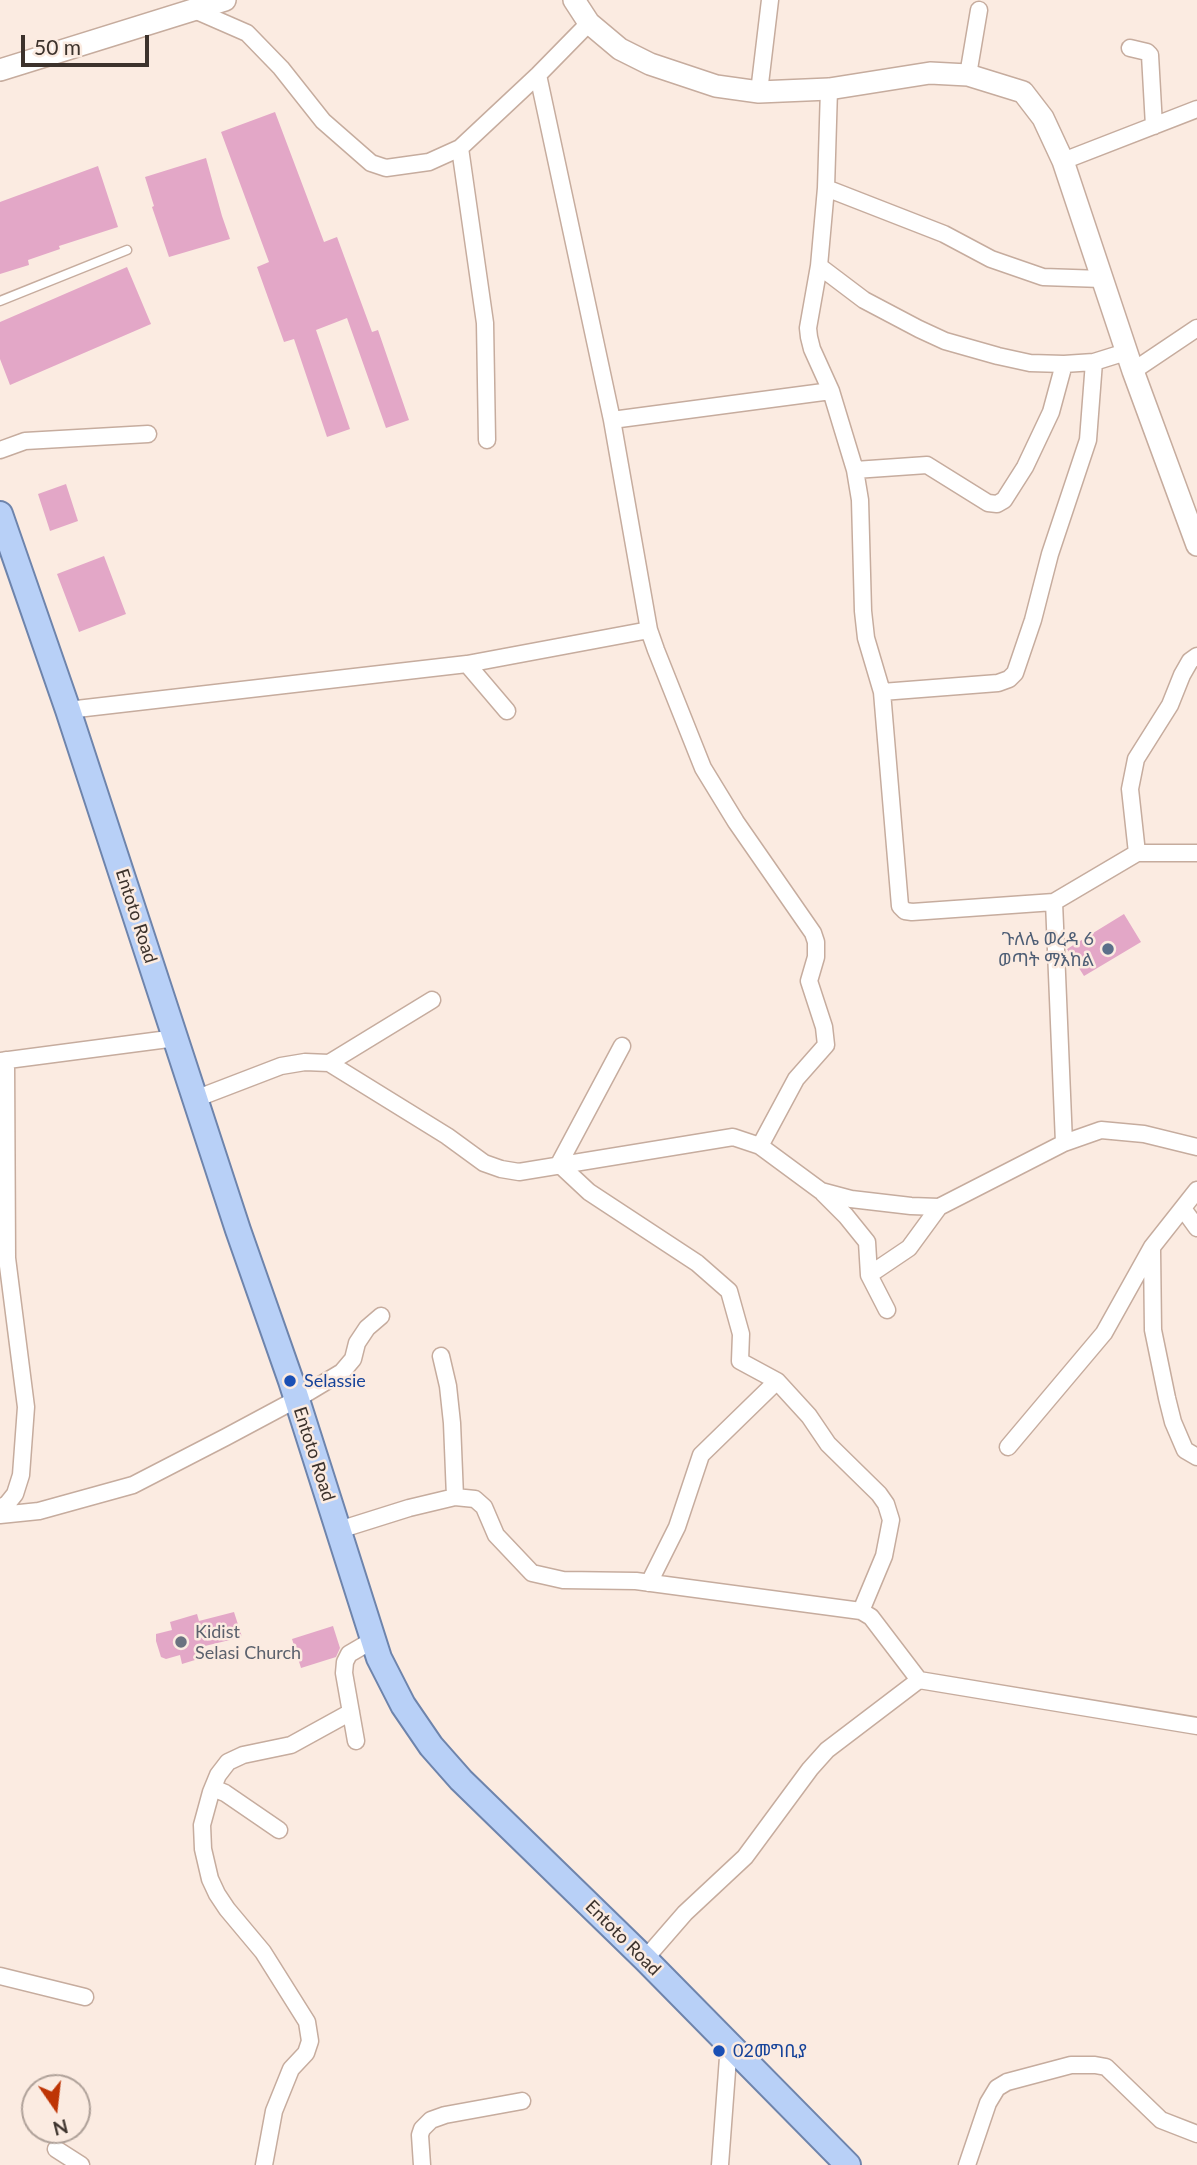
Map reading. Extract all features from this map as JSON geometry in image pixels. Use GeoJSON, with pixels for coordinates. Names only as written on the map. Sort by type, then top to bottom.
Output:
{"type":"FeatureCollection","features":[{"type":"Feature","properties":{"kind":"main road","name":"Entoto Road"},"geometry":{"type":"LineString","coordinates":[[0,514],[68,710],[195,1099],[297,1399],[379,1658],[403,1705],[431,1746],[461,1780],[645,1959],[848,2165]]}},
{"type":"Feature","properties":{"kind":"street"},"geometry":{"type":"LineString","coordinates":[[0,70],[225,0]]}},
{"type":"Feature","properties":{"kind":"street"},"geometry":{"type":"LineString","coordinates":[[574,0],[589,23],[620,49],[650,64],[716,86],[759,92],[829,89],[914,74],[968,75],[1023,92],[1043,118],[1063,160],[1129,361],[1197,545]]}},
{"type":"Feature","properties":{"kind":"street"},"geometry":{"type":"LineString","coordinates":[[759,92],[769,0]]}},
{"type":"Feature","properties":{"kind":"street"},"geometry":{"type":"LineString","coordinates":[[192,9],[247,33],[281,68],[323,121],[370,163],[386,168],[429,162],[460,148],[589,23]]}},
{"type":"Feature","properties":{"kind":"street"},"geometry":{"type":"LineString","coordinates":[[968,75],[979,10]]}},
{"type":"Feature","properties":{"kind":"street"},"geometry":{"type":"LineString","coordinates":[[1130,48],[1150,55],[1154,126]]}},
{"type":"Feature","properties":{"kind":"street"},"geometry":{"type":"LineString","coordinates":[[538,75],[612,420],[649,630],[703,768],[736,822],[813,933],[816,942],[817,949],[809,981],[824,1027],[826,1045],[796,1079],[760,1146]]}},
{"type":"Feature","properties":{"kind":"street"},"geometry":{"type":"LineString","coordinates":[[829,89],[820,266],[808,328],[812,349],[831,391],[855,470],[860,500],[863,611],[866,638],[882,692],[900,906],[905,911],[912,912],[1054,902],[1137,853],[1197,853]]}},
{"type":"Feature","properties":{"kind":"street"},"geometry":{"type":"LineString","coordinates":[[1063,160],[1197,109]]}},
{"type":"Feature","properties":{"kind":"street"},"geometry":{"type":"LineString","coordinates":[[460,148],[485,323],[487,440]]}},
{"type":"Feature","properties":{"kind":"street"},"geometry":{"type":"LineString","coordinates":[[826,188],[944,234],[991,259],[1043,277],[1102,279]]}},
{"type":"Feature","properties":{"kind":"street"},"geometry":{"type":"LineString","coordinates":[[820,266],[864,300],[945,341],[1019,360],[1064,364],[1129,361],[1197,328]]}},
{"type":"Feature","properties":{"kind":"street"},"geometry":{"type":"LineString","coordinates":[[882,692],[998,683],[1009,679],[1015,673],[1033,620],[1050,554],[1088,440],[1094,362]]}},
{"type":"Feature","properties":{"kind":"street"},"geometry":{"type":"LineString","coordinates":[[855,470],[927,466],[988,503],[997,504],[1004,500],[1025,467],[1051,412],[1064,364]]}},
{"type":"Feature","properties":{"kind":"street"},"geometry":{"type":"LineString","coordinates":[[612,420],[831,391]]}},
{"type":"Feature","properties":{"kind":"street"},"geometry":{"type":"LineString","coordinates":[[0,450],[26,441],[148,434]]}},
{"type":"Feature","properties":{"kind":"street"},"geometry":{"type":"LineString","coordinates":[[68,710],[467,664],[649,630]]}},
{"type":"Feature","properties":{"kind":"street"},"geometry":{"type":"LineString","coordinates":[[1137,853],[1130,789],[1136,759],[1164,716],[1190,660],[1197,656]]}},
{"type":"Feature","properties":{"kind":"street"},"geometry":{"type":"LineString","coordinates":[[467,664],[507,711]]}},
{"type":"Feature","properties":{"kind":"street"},"geometry":{"type":"LineString","coordinates":[[1054,902],[1064,1143]]}},
{"type":"Feature","properties":{"kind":"street"},"geometry":{"type":"LineString","coordinates":[[329,1063],[432,1000]]}},
{"type":"Feature","properties":{"kind":"street"},"geometry":{"type":"LineString","coordinates":[[0,1508],[15,1494],[21,1475],[26,1407],[7,1258],[3,1061],[176,1038]]}},
{"type":"Feature","properties":{"kind":"street"},"geometry":{"type":"LineString","coordinates":[[559,1164],[622,1046]]}},
{"type":"Feature","properties":{"kind":"street"},"geometry":{"type":"LineString","coordinates":[[195,1099],[281,1066],[304,1062],[329,1063],[447,1136],[484,1163],[519,1172],[733,1137],[760,1146],[821,1191],[846,1216],[867,1242],[869,1275],[887,1310]]}},
{"type":"Feature","properties":{"kind":"street"},"geometry":{"type":"LineString","coordinates":[[821,1191],[851,1199],[939,1206],[1064,1143],[1101,1130],[1144,1134],[1197,1147]]}},
{"type":"Feature","properties":{"kind":"street"},"geometry":{"type":"LineString","coordinates":[[559,1164],[589,1192],[697,1262],[729,1291],[741,1334],[740,1361],[777,1381],[828,1444],[869,1482],[886,1504],[891,1520],[884,1556],[861,1611]]}},
{"type":"Feature","properties":{"kind":"street"},"geometry":{"type":"LineString","coordinates":[[1008,1447],[1104,1333],[1152,1247],[1184,1210],[1197,1190]]}},
{"type":"Feature","properties":{"kind":"street"},"geometry":{"type":"LineString","coordinates":[[869,1275],[909,1248],[939,1206]]}},
{"type":"Feature","properties":{"kind":"street"},"geometry":{"type":"LineString","coordinates":[[1184,1210],[1197,1228]]}},
{"type":"Feature","properties":{"kind":"street"},"geometry":{"type":"LineString","coordinates":[[1152,1247],[1153,1330],[1173,1422],[1185,1450],[1197,1457]]}},
{"type":"Feature","properties":{"kind":"street"},"geometry":{"type":"LineString","coordinates":[[0,1515],[39,1511],[132,1485],[297,1399],[349,1366],[357,1343],[367,1328],[381,1316]]}},
{"type":"Feature","properties":{"kind":"street"},"geometry":{"type":"LineString","coordinates":[[442,1356],[452,1423],[455,1497]]}},
{"type":"Feature","properties":{"kind":"street"},"geometry":{"type":"LineString","coordinates":[[649,1583],[677,1527],[701,1455],[777,1381]]}},
{"type":"Feature","properties":{"kind":"street"},"geometry":{"type":"LineString","coordinates":[[339,1530],[455,1497],[475,1499],[484,1507],[496,1535],[532,1573],[563,1580],[649,1583],[861,1611],[871,1617],[919,1680],[1197,1726]]}},
{"type":"Feature","properties":{"kind":"street"},"geometry":{"type":"LineString","coordinates":[[356,1741],[344,1673],[345,1662],[349,1654],[373,1640]]}},
{"type":"Feature","properties":{"kind":"street"},"geometry":{"type":"LineString","coordinates":[[645,1959],[685,1913],[745,1857],[827,1750],[919,1680]]}},
{"type":"Feature","properties":{"kind":"street"},"geometry":{"type":"LineString","coordinates":[[264,2165],[274,2111],[291,2069],[306,2053],[310,2040],[307,2022],[262,1952],[227,1909],[211,1879],[201,1836],[213,1788],[228,1762],[243,1755],[291,1745],[351,1712]]}},
{"type":"Feature","properties":{"kind":"street"},"geometry":{"type":"LineString","coordinates":[[213,1788],[225,1793],[279,1830]]}},
{"type":"Feature","properties":{"kind":"street"},"geometry":{"type":"LineString","coordinates":[[0,1976],[85,1997]]}},
{"type":"Feature","properties":{"kind":"street"},"geometry":{"type":"LineString","coordinates":[[720,2165],[729,2044]]}},
{"type":"Feature","properties":{"kind":"street"},"geometry":{"type":"LineString","coordinates":[[967,2165],[988,2103],[997,2088],[1007,2082],[1071,2065],[1096,2064],[1106,2067],[1161,2120],[1197,2134]]}},
{"type":"Feature","properties":{"kind":"street"},"geometry":{"type":"LineString","coordinates":[[422,2165],[420,2135],[431,2120],[444,2115],[523,2101]]}},
{"type":"Feature","properties":{"kind":"street"},"geometry":{"type":"LineString","coordinates":[[56,2149],[81,2165]]}},
{"type":"Feature","properties":{"kind":"lane"},"geometry":{"type":"LineString","coordinates":[[0,301],[127,250]]}},
{"type":"Feature","properties":{"kind":"building"},"geometry":{"type":"Polygon","coordinates":[[[275,112],[324,242],[337,237],[372,332],[378,330],[409,420],[386,428],[347,318],[316,330],[350,429],[327,437],[294,339],[284,342],[257,267],[269,262],[221,132],[275,112]]]}},
{"type":"Feature","properties":{"kind":"building"},"geometry":{"type":"Polygon","coordinates":[[[206,158],[230,239],[169,257],[145,177],[206,158]]]}},
{"type":"Feature","properties":{"kind":"building"},"geometry":{"type":"Polygon","coordinates":[[[98,166],[118,227],[59,246],[60,249],[28,260],[29,265],[0,274],[0,202],[98,166]]]}},
{"type":"Feature","properties":{"kind":"building"},"geometry":{"type":"Polygon","coordinates":[[[127,267],[151,324],[10,385],[0,359],[0,322],[127,267]]]}},
{"type":"Feature","properties":{"kind":"building"},"geometry":{"type":"Polygon","coordinates":[[[66,484],[78,521],[50,531],[38,494],[66,484]]]}},
{"type":"Feature","properties":{"kind":"building"},"geometry":{"type":"Polygon","coordinates":[[[104,556],[126,614],[79,632],[57,574],[104,556]]]}},
{"type":"Feature","properties":{"kind":"building"},"geometry":{"type":"Polygon","coordinates":[[[1124,914],[1141,942],[1084,976],[1067,949],[1124,914]]]}},
{"type":"Feature","properties":{"kind":"building","name":"Kidist Selasi Church"},"geometry":{"type":"Polygon","coordinates":[[[234,1612],[242,1637],[205,1646],[208,1656],[182,1664],[180,1655],[166,1659],[161,1657],[156,1634],[172,1630],[170,1622],[197,1614],[199,1621],[234,1612]]]}},
{"type":"Feature","properties":{"kind":"building"},"geometry":{"type":"Polygon","coordinates":[[[333,1626],[340,1648],[336,1657],[301,1668],[292,1639],[333,1626]]]}},
{"type":"Feature","properties":{"kind":"place","name":"ጉለሌ ወረዳ 6 ወጣት ማእከል"},"geometry":{"type":"Point","coordinates":[1108,949]}},
{"type":"Feature","properties":{"kind":"place","name":"Selassie"},"geometry":{"type":"Point","coordinates":[290,1381]}},
{"type":"Feature","properties":{"kind":"place","name":"Kidist Selasi Church"},"geometry":{"type":"Point","coordinates":[181,1642]}},
{"type":"Feature","properties":{"kind":"place","name":"02መግቢያ"},"geometry":{"type":"Point","coordinates":[719,2051]}}]}
